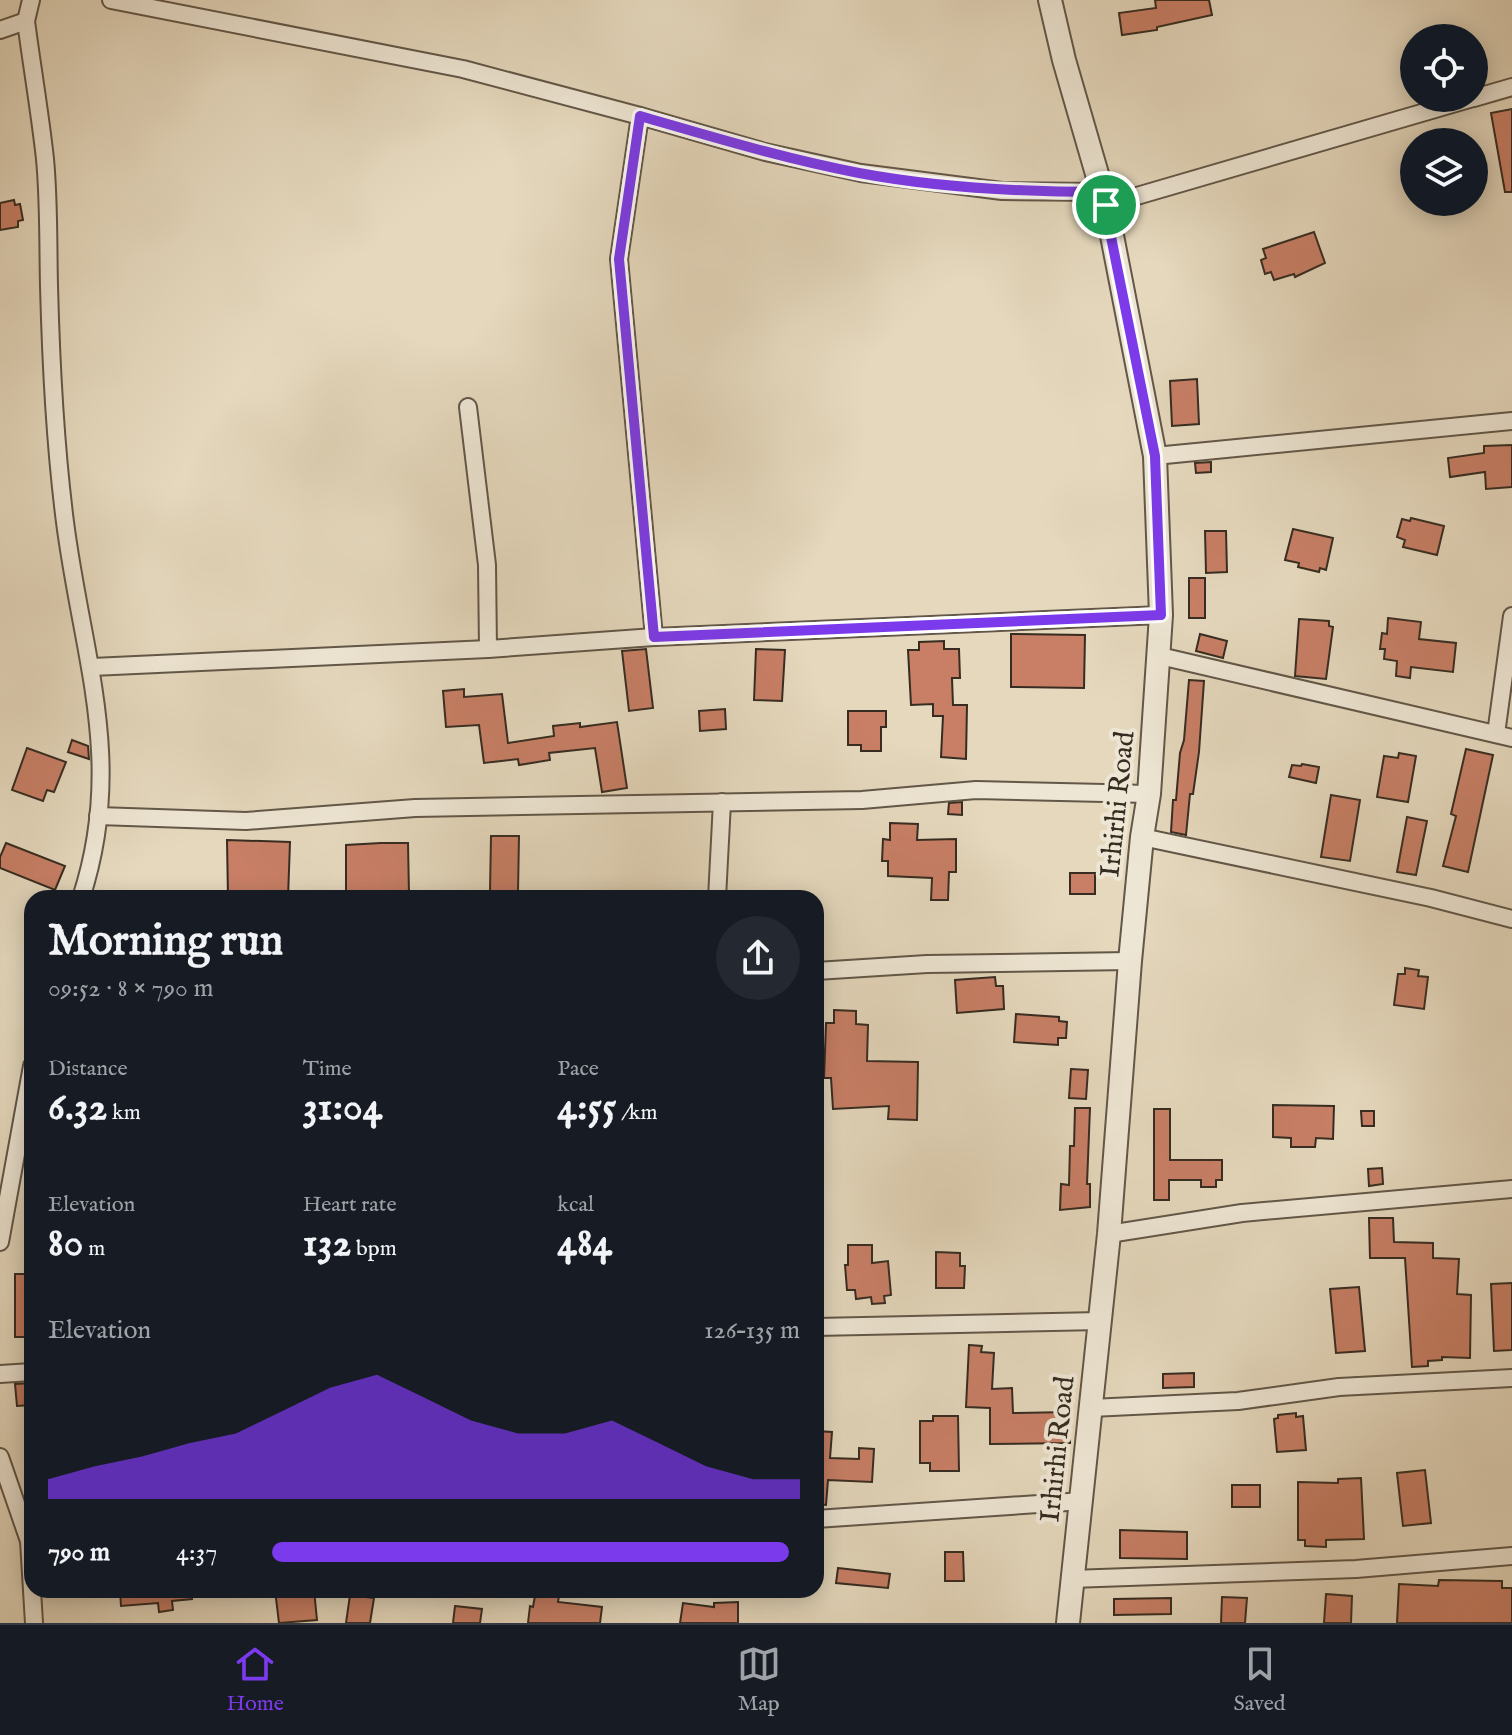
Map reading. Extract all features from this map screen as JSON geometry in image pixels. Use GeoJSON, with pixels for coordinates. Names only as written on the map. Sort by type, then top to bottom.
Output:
{"type":"FeatureCollection","features":[{"type":"Feature","properties":{"kind":"street"},"geometry":{"type":"LineString","coordinates":[[31,0],[26,21],[45,161],[51,356],[65,523],[92,667],[101,741],[101,795],[84,890]]}},
{"type":"Feature","properties":{"kind":"street"},"geometry":{"type":"LineString","coordinates":[[111,0],[463,69],[765,152],[861,173],[1002,191],[1104,198],[1422,112]]}},
{"type":"Feature","properties":{"kind":"street","name":"Irhirhi Road"},"geometry":{"type":"LineString","coordinates":[[1050,0],[1104,198],[1155,456],[1161,615],[1149,794],[1130,961],[1109,1234],[1068,1623]]}},
{"type":"Feature","properties":{"kind":"street"},"geometry":{"type":"LineString","coordinates":[[0,30],[26,21]]}},
{"type":"Feature","properties":{"kind":"street"},"geometry":{"type":"LineString","coordinates":[[1488,94],[1512,87]]}},
{"type":"Feature","properties":{"kind":"street"},"geometry":{"type":"LineString","coordinates":[[640,116],[619,259],[654,637]]}},
{"type":"Feature","properties":{"kind":"street"},"geometry":{"type":"LineString","coordinates":[[468,407],[487,565],[488,649]]}},
{"type":"Feature","properties":{"kind":"street"},"geometry":{"type":"LineString","coordinates":[[1155,456],[1512,421]]}},
{"type":"Feature","properties":{"kind":"street"},"geometry":{"type":"LineString","coordinates":[[92,667],[488,649],[654,637],[1161,615]]}},
{"type":"Feature","properties":{"kind":"street"},"geometry":{"type":"LineString","coordinates":[[1160,656],[1504,736],[1512,616]]}},
{"type":"Feature","properties":{"kind":"street"},"geometry":{"type":"LineString","coordinates":[[98,816],[246,821],[415,808],[862,800],[976,790],[1149,794]]}},
{"type":"Feature","properties":{"kind":"street"},"geometry":{"type":"LineString","coordinates":[[717,890],[722,802]]}},
{"type":"Feature","properties":{"kind":"street"},"geometry":{"type":"LineString","coordinates":[[1142,837],[1431,898],[1512,919]]}},
{"type":"Feature","properties":{"kind":"street"},"geometry":{"type":"LineString","coordinates":[[824,970],[927,964],[1130,961]]}},
{"type":"Feature","properties":{"kind":"street"},"geometry":{"type":"LineString","coordinates":[[0,1242],[24,1110]]}},
{"type":"Feature","properties":{"kind":"street"},"geometry":{"type":"LineString","coordinates":[[1109,1234],[1242,1213],[1512,1189]]}},
{"type":"Feature","properties":{"kind":"street"},"geometry":{"type":"LineString","coordinates":[[824,1327],[1100,1321]]}},
{"type":"Feature","properties":{"kind":"street"},"geometry":{"type":"LineString","coordinates":[[0,1374],[24,1372]]}},
{"type":"Feature","properties":{"kind":"street"},"geometry":{"type":"LineString","coordinates":[[1091,1408],[1238,1401],[1339,1387],[1512,1378]]}},
{"type":"Feature","properties":{"kind":"street"},"geometry":{"type":"LineString","coordinates":[[0,1457],[24,1524]]}},
{"type":"Feature","properties":{"kind":"street"},"geometry":{"type":"LineString","coordinates":[[824,1518],[1083,1501]]}},
{"type":"Feature","properties":{"kind":"street"},"geometry":{"type":"LineString","coordinates":[[1071,1579],[1356,1569],[1512,1556]]}},
{"type":"Feature","properties":{"kind":"street"},"geometry":{"type":"LineString","coordinates":[[33,1598],[34,1623]]}},
{"type":"Feature","properties":{"kind":"building"},"geometry":{"type":"Polygon","coordinates":[[[1155,0],[1209,0],[1212,15],[1157,27],[1157,30],[1122,35],[1119,13],[1156,8],[1155,0]]]}},
{"type":"Feature","properties":{"kind":"building"},"geometry":{"type":"Polygon","coordinates":[[[1512,109],[1512,192],[1505,192],[1491,113],[1512,109]]]}},
{"type":"Feature","properties":{"kind":"building"},"geometry":{"type":"Polygon","coordinates":[[[14,200],[15,205],[20,204],[23,220],[18,221],[18,227],[0,230],[0,203],[14,200]]]}},
{"type":"Feature","properties":{"kind":"building"},"geometry":{"type":"Polygon","coordinates":[[[1314,232],[1325,263],[1295,277],[1294,274],[1274,280],[1271,272],[1265,274],[1261,260],[1266,258],[1263,249],[1314,232]]]}},
{"type":"Feature","properties":{"kind":"building"},"geometry":{"type":"Polygon","coordinates":[[[1197,379],[1199,424],[1172,426],[1170,381],[1197,379]]]}},
{"type":"Feature","properties":{"kind":"building"},"geometry":{"type":"Polygon","coordinates":[[[1512,445],[1512,487],[1486,489],[1485,472],[1450,477],[1448,458],[1484,453],[1484,446],[1512,445]]]}},
{"type":"Feature","properties":{"kind":"building"},"geometry":{"type":"Polygon","coordinates":[[[1211,462],[1211,472],[1196,473],[1195,463],[1211,462]]]}},
{"type":"Feature","properties":{"kind":"building"},"geometry":{"type":"Polygon","coordinates":[[[1411,518],[1444,526],[1437,555],[1403,547],[1405,540],[1397,537],[1402,519],[1410,521],[1411,518]]]}},
{"type":"Feature","properties":{"kind":"building"},"geometry":{"type":"Polygon","coordinates":[[[1293,529],[1333,538],[1326,570],[1320,568],[1319,572],[1298,567],[1299,563],[1285,560],[1293,529]]]}},
{"type":"Feature","properties":{"kind":"building"},"geometry":{"type":"Polygon","coordinates":[[[1205,531],[1226,531],[1227,572],[1206,573],[1205,531]]]}},
{"type":"Feature","properties":{"kind":"building"},"geometry":{"type":"Polygon","coordinates":[[[1189,578],[1205,578],[1205,618],[1189,618],[1189,578]]]}},
{"type":"Feature","properties":{"kind":"building"},"geometry":{"type":"Polygon","coordinates":[[[1388,618],[1421,622],[1419,639],[1456,643],[1453,672],[1411,667],[1410,678],[1396,676],[1397,661],[1384,659],[1385,649],[1380,649],[1382,633],[1387,634],[1388,618]]]}},
{"type":"Feature","properties":{"kind":"building"},"geometry":{"type":"Polygon","coordinates":[[[1299,619],[1329,621],[1329,626],[1333,627],[1326,679],[1295,676],[1299,619]]]}},
{"type":"Feature","properties":{"kind":"building"},"geometry":{"type":"Polygon","coordinates":[[[1011,634],[1085,635],[1084,688],[1011,687],[1011,634]]]}},
{"type":"Feature","properties":{"kind":"building"},"geometry":{"type":"Polygon","coordinates":[[[1200,634],[1227,641],[1223,658],[1196,651],[1200,634]]]}},
{"type":"Feature","properties":{"kind":"building"},"geometry":{"type":"Polygon","coordinates":[[[944,641],[944,649],[959,649],[960,678],[952,678],[953,705],[967,705],[966,759],[941,757],[943,716],[933,716],[933,704],[911,705],[908,650],[919,650],[919,642],[944,641]]]}},
{"type":"Feature","properties":{"kind":"building"},"geometry":{"type":"Polygon","coordinates":[[[646,649],[653,708],[629,711],[622,651],[646,649]]]}},
{"type":"Feature","properties":{"kind":"building"},"geometry":{"type":"Polygon","coordinates":[[[756,649],[785,650],[782,701],[754,700],[756,649]]]}},
{"type":"Feature","properties":{"kind":"building"},"geometry":{"type":"Polygon","coordinates":[[[1189,680],[1204,681],[1199,752],[1186,835],[1171,832],[1189,680]]]}},
{"type":"Feature","properties":{"kind":"building"},"geometry":{"type":"Polygon","coordinates":[[[464,689],[464,697],[502,694],[508,743],[554,736],[553,726],[580,723],[580,727],[617,722],[627,788],[602,792],[595,748],[549,753],[550,760],[519,765],[518,759],[484,763],[479,725],[446,727],[443,691],[464,689]]]}},
{"type":"Feature","properties":{"kind":"building"},"geometry":{"type":"Polygon","coordinates":[[[725,709],[726,729],[700,731],[699,711],[725,709]]]}},
{"type":"Feature","properties":{"kind":"building"},"geometry":{"type":"Polygon","coordinates":[[[848,711],[886,711],[886,727],[881,727],[881,751],[861,751],[861,745],[848,745],[848,711]]]}},
{"type":"Feature","properties":{"kind":"building"},"geometry":{"type":"Polygon","coordinates":[[[72,740],[88,746],[89,759],[68,752],[72,740]]]}},
{"type":"Feature","properties":{"kind":"building"},"geometry":{"type":"Polygon","coordinates":[[[27,748],[66,762],[54,792],[47,790],[43,801],[12,790],[27,748]]]}},
{"type":"Feature","properties":{"kind":"building"},"geometry":{"type":"Polygon","coordinates":[[[1466,749],[1493,755],[1468,872],[1443,866],[1456,816],[1451,814],[1466,749]]]}},
{"type":"Feature","properties":{"kind":"building"},"geometry":{"type":"Polygon","coordinates":[[[1399,753],[1416,756],[1408,802],[1377,797],[1384,756],[1398,758],[1399,753]]]}},
{"type":"Feature","properties":{"kind":"building"},"geometry":{"type":"Polygon","coordinates":[[[1292,765],[1319,767],[1316,783],[1289,777],[1292,765]]]}},
{"type":"Feature","properties":{"kind":"building"},"geometry":{"type":"Polygon","coordinates":[[[1331,795],[1360,800],[1350,861],[1321,857],[1331,795]]]}},
{"type":"Feature","properties":{"kind":"building"},"geometry":{"type":"Polygon","coordinates":[[[962,802],[962,815],[948,814],[949,803],[962,802]]]}},
{"type":"Feature","properties":{"kind":"building"},"geometry":{"type":"Polygon","coordinates":[[[1407,817],[1427,821],[1416,875],[1397,872],[1407,817]]]}},
{"type":"Feature","properties":{"kind":"building"},"geometry":{"type":"Polygon","coordinates":[[[890,823],[918,824],[917,840],[956,839],[956,872],[949,872],[948,900],[931,900],[932,878],[888,876],[888,861],[882,861],[883,839],[890,840],[890,823]]]}},
{"type":"Feature","properties":{"kind":"building"},"geometry":{"type":"Polygon","coordinates":[[[491,836],[519,836],[518,890],[490,890],[491,836]]]}},
{"type":"Feature","properties":{"kind":"building"},"geometry":{"type":"Polygon","coordinates":[[[227,840],[290,842],[288,890],[228,890],[227,840]]]}},
{"type":"Feature","properties":{"kind":"building"},"geometry":{"type":"Polygon","coordinates":[[[6,843],[65,866],[55,890],[0,868],[0,857],[6,843]]]}},
{"type":"Feature","properties":{"kind":"building"},"geometry":{"type":"Polygon","coordinates":[[[408,843],[409,890],[346,890],[346,845],[408,843]]]}},
{"type":"Feature","properties":{"kind":"building"},"geometry":{"type":"Polygon","coordinates":[[[1070,873],[1095,873],[1095,894],[1070,894],[1070,873]]]}},
{"type":"Feature","properties":{"kind":"building"},"geometry":{"type":"Polygon","coordinates":[[[1405,968],[1419,970],[1418,976],[1428,977],[1424,1009],[1394,1005],[1398,974],[1405,974],[1405,968]]]}},
{"type":"Feature","properties":{"kind":"building"},"geometry":{"type":"Polygon","coordinates":[[[995,977],[996,986],[1003,986],[1004,1009],[957,1013],[955,980],[995,977]]]}},
{"type":"Feature","properties":{"kind":"building"},"geometry":{"type":"Polygon","coordinates":[[[834,1010],[856,1011],[856,1024],[868,1025],[867,1061],[918,1062],[917,1120],[888,1119],[889,1106],[833,1109],[831,1078],[824,1078],[826,1023],[834,1023],[834,1010]]]}},
{"type":"Feature","properties":{"kind":"building"},"geometry":{"type":"Polygon","coordinates":[[[1016,1014],[1059,1017],[1059,1021],[1067,1022],[1066,1038],[1058,1038],[1058,1045],[1014,1042],[1016,1014]]]}},
{"type":"Feature","properties":{"kind":"building"},"geometry":{"type":"Polygon","coordinates":[[[1071,1069],[1088,1070],[1086,1099],[1069,1098],[1071,1069]]]}},
{"type":"Feature","properties":{"kind":"building"},"geometry":{"type":"Polygon","coordinates":[[[1273,1105],[1334,1106],[1333,1139],[1316,1138],[1315,1147],[1291,1147],[1291,1138],[1273,1137],[1273,1105]]]}},
{"type":"Feature","properties":{"kind":"building"},"geometry":{"type":"Polygon","coordinates":[[[1075,1108],[1090,1108],[1087,1184],[1090,1184],[1090,1207],[1060,1210],[1061,1184],[1069,1185],[1075,1108]]]}},
{"type":"Feature","properties":{"kind":"building"},"geometry":{"type":"Polygon","coordinates":[[[1154,1109],[1170,1109],[1170,1160],[1222,1160],[1222,1180],[1216,1180],[1216,1187],[1201,1187],[1201,1180],[1169,1180],[1169,1200],[1154,1200],[1154,1109]]]}},
{"type":"Feature","properties":{"kind":"building"},"geometry":{"type":"Polygon","coordinates":[[[1361,1111],[1374,1111],[1374,1126],[1362,1126],[1361,1111]]]}},
{"type":"Feature","properties":{"kind":"building"},"geometry":{"type":"Polygon","coordinates":[[[1382,1168],[1383,1184],[1369,1186],[1368,1169],[1382,1168]]]}},
{"type":"Feature","properties":{"kind":"building"},"geometry":{"type":"Polygon","coordinates":[[[1369,1218],[1393,1218],[1394,1242],[1433,1243],[1433,1258],[1459,1259],[1457,1294],[1471,1295],[1470,1358],[1442,1357],[1442,1360],[1428,1361],[1428,1366],[1412,1367],[1405,1258],[1370,1258],[1369,1218]]]}},
{"type":"Feature","properties":{"kind":"building"},"geometry":{"type":"Polygon","coordinates":[[[848,1245],[872,1245],[872,1263],[888,1261],[891,1295],[884,1296],[885,1303],[872,1304],[871,1297],[856,1299],[855,1290],[847,1290],[845,1265],[848,1265],[848,1245]]]}},
{"type":"Feature","properties":{"kind":"building"},"geometry":{"type":"Polygon","coordinates":[[[936,1252],[960,1253],[960,1266],[965,1266],[964,1288],[936,1288],[936,1252]]]}},
{"type":"Feature","properties":{"kind":"building"},"geometry":{"type":"Polygon","coordinates":[[[15,1274],[24,1274],[24,1337],[15,1337],[15,1274]]]}},
{"type":"Feature","properties":{"kind":"building"},"geometry":{"type":"Polygon","coordinates":[[[1512,1283],[1512,1350],[1494,1351],[1491,1284],[1512,1283]]]}},
{"type":"Feature","properties":{"kind":"building"},"geometry":{"type":"Polygon","coordinates":[[[1359,1287],[1365,1351],[1336,1353],[1330,1289],[1359,1287]]]}},
{"type":"Feature","properties":{"kind":"building"},"geometry":{"type":"Polygon","coordinates":[[[969,1345],[982,1346],[981,1352],[994,1353],[992,1389],[1012,1388],[1013,1413],[1069,1412],[1070,1443],[990,1444],[990,1408],[966,1407],[969,1345]]]}},
{"type":"Feature","properties":{"kind":"building"},"geometry":{"type":"Polygon","coordinates":[[[1194,1373],[1194,1387],[1163,1388],[1163,1374],[1194,1373]]]}},
{"type":"Feature","properties":{"kind":"building"},"geometry":{"type":"Polygon","coordinates":[[[24,1383],[24,1406],[17,1406],[15,1384],[24,1383]]]}},
{"type":"Feature","properties":{"kind":"building"},"geometry":{"type":"Polygon","coordinates":[[[1296,1413],[1296,1417],[1303,1416],[1306,1450],[1277,1452],[1274,1419],[1278,1415],[1296,1413]]]}},
{"type":"Feature","properties":{"kind":"building"},"geometry":{"type":"Polygon","coordinates":[[[933,1416],[958,1416],[959,1471],[930,1471],[930,1463],[920,1463],[920,1421],[933,1421],[933,1416]]]}},
{"type":"Feature","properties":{"kind":"building"},"geometry":{"type":"Polygon","coordinates":[[[824,1432],[832,1432],[830,1458],[859,1459],[859,1448],[874,1449],[872,1482],[828,1480],[826,1505],[824,1432]]]}},
{"type":"Feature","properties":{"kind":"building"},"geometry":{"type":"Polygon","coordinates":[[[1425,1470],[1431,1523],[1403,1526],[1397,1473],[1425,1470]]]}},
{"type":"Feature","properties":{"kind":"building"},"geometry":{"type":"Polygon","coordinates":[[[1361,1478],[1364,1539],[1326,1540],[1326,1547],[1305,1546],[1305,1540],[1298,1540],[1298,1482],[1338,1483],[1338,1479],[1361,1478]]]}},
{"type":"Feature","properties":{"kind":"building"},"geometry":{"type":"Polygon","coordinates":[[[1232,1485],[1260,1485],[1260,1507],[1232,1507],[1232,1485]]]}},
{"type":"Feature","properties":{"kind":"building"},"geometry":{"type":"Polygon","coordinates":[[[1120,1530],[1187,1532],[1187,1559],[1120,1558],[1120,1530]]]}},
{"type":"Feature","properties":{"kind":"building"},"geometry":{"type":"Polygon","coordinates":[[[945,1552],[963,1552],[964,1581],[945,1581],[945,1552]]]}},
{"type":"Feature","properties":{"kind":"building"},"geometry":{"type":"Polygon","coordinates":[[[838,1568],[890,1574],[888,1588],[836,1583],[838,1568]]]}},
{"type":"Feature","properties":{"kind":"building"},"geometry":{"type":"Polygon","coordinates":[[[1439,1580],[1502,1581],[1502,1588],[1512,1588],[1512,1623],[1397,1623],[1399,1584],[1438,1586],[1439,1580]]]}},
{"type":"Feature","properties":{"kind":"building"},"geometry":{"type":"Polygon","coordinates":[[[1326,1594],[1352,1596],[1351,1623],[1324,1623],[1326,1594]]]}},
{"type":"Feature","properties":{"kind":"building"},"geometry":{"type":"Polygon","coordinates":[[[1222,1597],[1247,1598],[1245,1623],[1221,1623],[1222,1597]]]}},
{"type":"Feature","properties":{"kind":"building"},"geometry":{"type":"Polygon","coordinates":[[[120,1598],[192,1599],[172,1601],[173,1610],[159,1612],[158,1603],[121,1606],[120,1598]]]}},
{"type":"Feature","properties":{"kind":"building"},"geometry":{"type":"Polygon","coordinates":[[[276,1598],[315,1598],[317,1620],[279,1623],[276,1598]]]}},
{"type":"Feature","properties":{"kind":"building"},"geometry":{"type":"Polygon","coordinates":[[[350,1598],[374,1598],[370,1623],[346,1623],[350,1598]]]}},
{"type":"Feature","properties":{"kind":"building"},"geometry":{"type":"Polygon","coordinates":[[[535,1598],[559,1598],[558,1602],[602,1607],[600,1623],[528,1623],[530,1606],[533,1607],[535,1598]]]}},
{"type":"Feature","properties":{"kind":"building"},"geometry":{"type":"Polygon","coordinates":[[[1171,1598],[1171,1614],[1114,1615],[1114,1599],[1171,1598]]]}},
{"type":"Feature","properties":{"kind":"building"},"geometry":{"type":"Polygon","coordinates":[[[738,1602],[738,1623],[680,1623],[683,1603],[714,1607],[714,1603],[738,1602]]]}},
{"type":"Feature","properties":{"kind":"building"},"geometry":{"type":"Polygon","coordinates":[[[455,1606],[482,1609],[480,1623],[453,1623],[455,1606]]]}},
{"type":"Feature","properties":{"kind":"route"},"geometry":{"type":"LineString","coordinates":[[640,116],[765,152],[861,173],[1002,191],[1102,192],[1106,205],[1155,456],[1161,615],[654,637],[619,259],[640,116]]}}]}
